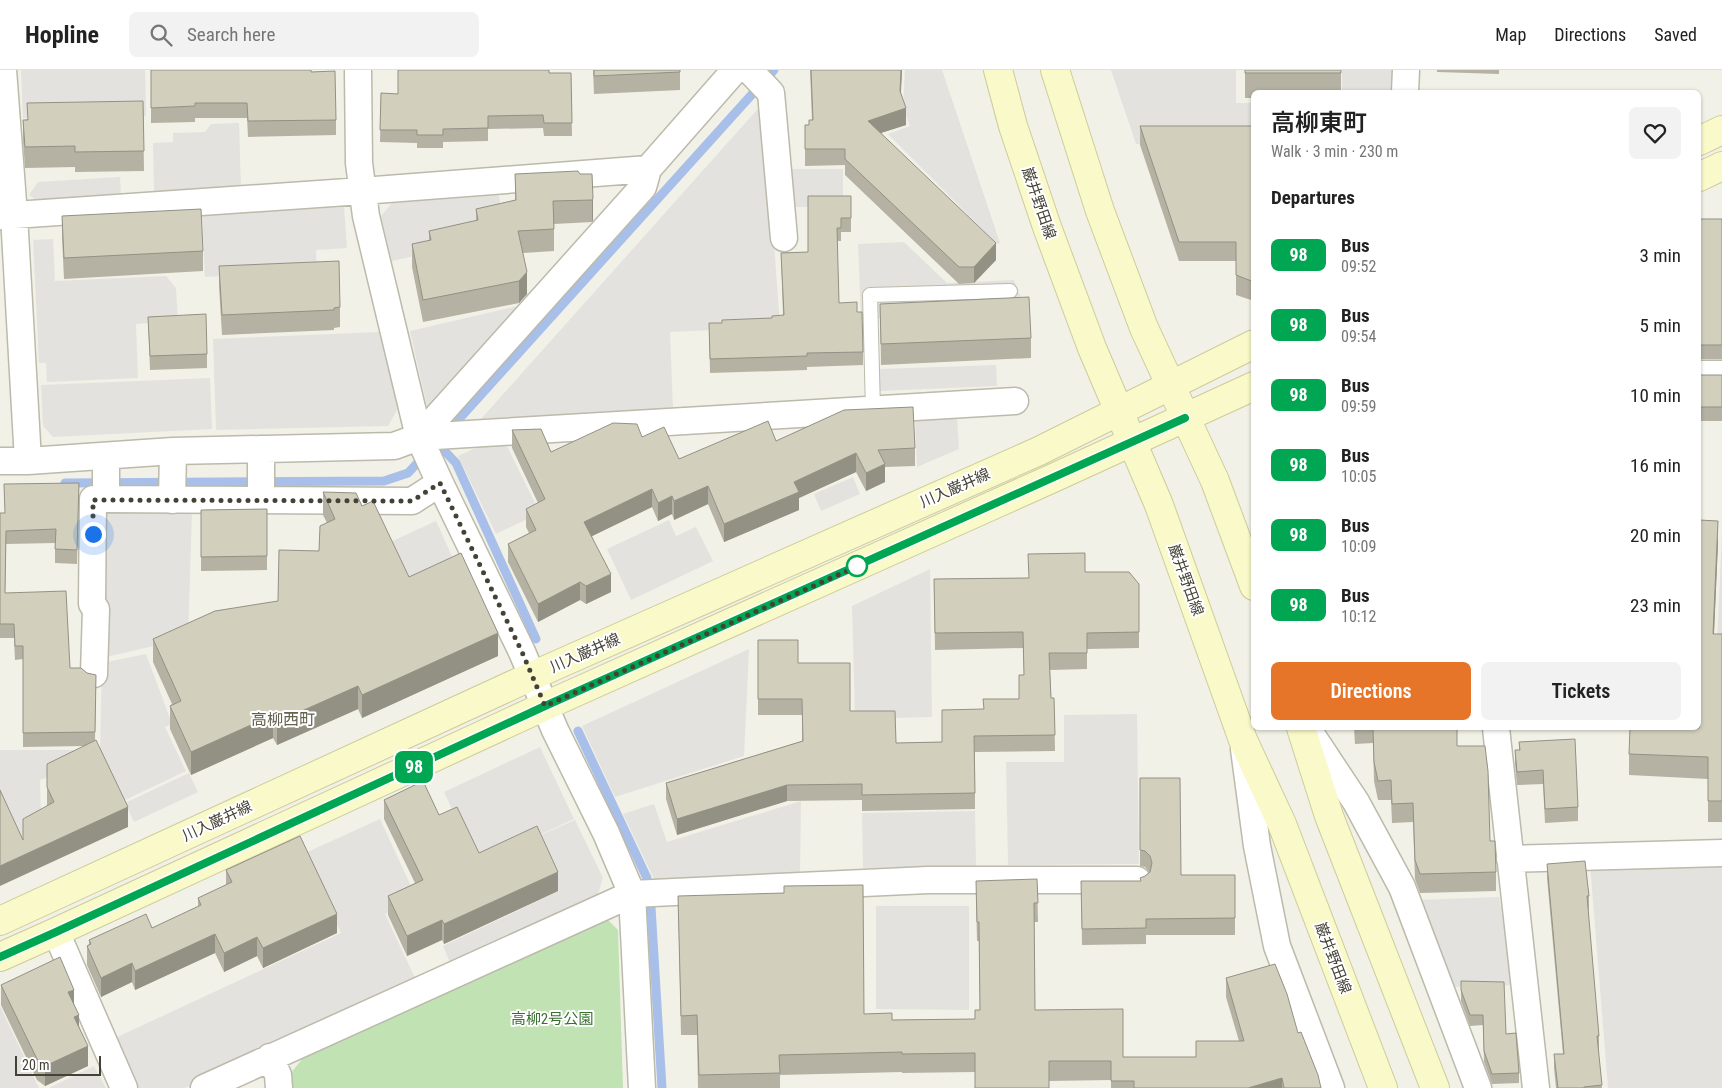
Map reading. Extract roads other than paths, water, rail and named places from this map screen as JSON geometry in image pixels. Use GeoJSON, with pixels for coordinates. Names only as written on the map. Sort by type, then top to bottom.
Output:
{"type":"FeatureCollection","features":[{"type":"Feature","properties":{"kind":"main road","name":"巌井野田線"},"geometry":{"type":"LineString","coordinates":[[998,70],[1013,126],[1047,227],[1092,348],[1159,505],[1243,740],[1282,824],[1383,1088]]}},
{"type":"Feature","properties":{"kind":"main road"},"geometry":{"type":"LineString","coordinates":[[1055,70],[1100,211],[1144,328],[1215,481],[1251,578]]}},
{"type":"Feature","properties":{"kind":"main road"},"geometry":{"type":"LineString","coordinates":[[1701,139],[1722,130]]}},
{"type":"Feature","properties":{"kind":"main road"},"geometry":{"type":"LineString","coordinates":[[1701,176],[1722,166]]}},
{"type":"Feature","properties":{"kind":"main road","name":"川入巌井線"},"geometry":{"type":"LineString","coordinates":[[0,921],[532,676],[1038,451],[1251,345]]}},
{"type":"Feature","properties":{"kind":"main road","name":"川入巌井線"},"geometry":{"type":"LineString","coordinates":[[0,957],[545,706],[1251,387]]}},
{"type":"Feature","properties":{"kind":"main road"},"geometry":{"type":"LineString","coordinates":[[1302,730],[1329,816],[1436,1088]]}},
{"type":"Feature","properties":{"kind":"street"},"geometry":{"type":"LineString","coordinates":[[3,70],[7,215],[28,461]]}},
{"type":"Feature","properties":{"kind":"street"},"geometry":{"type":"LineString","coordinates":[[358,70],[359,163],[366,216],[437,478],[522,652],[555,730],[606,833],[632,894],[642,1088]]}},
{"type":"Feature","properties":{"kind":"street"},"geometry":{"type":"LineString","coordinates":[[1405,90],[1406,70]]}},
{"type":"Feature","properties":{"kind":"street"},"geometry":{"type":"LineString","coordinates":[[425,439],[643,187],[648,168],[746,72],[771,93],[784,238]]}},
{"type":"Feature","properties":{"kind":"street"},"geometry":{"type":"LineString","coordinates":[[7,215],[362,191],[648,168]]}},
{"type":"Feature","properties":{"kind":"street"},"geometry":{"type":"LineString","coordinates":[[1701,374],[1722,374]]}},
{"type":"Feature","properties":{"kind":"street"},"geometry":{"type":"LineString","coordinates":[[0,461],[28,461],[106,479],[173,477],[261,459],[394,446],[425,439],[466,434],[1015,401]]}},
{"type":"Feature","properties":{"kind":"street"},"geometry":{"type":"LineString","coordinates":[[261,459],[261,498]]}},
{"type":"Feature","properties":{"kind":"street"},"geometry":{"type":"LineString","coordinates":[[106,479],[173,477],[261,498],[412,501],[437,478]]}},
{"type":"Feature","properties":{"kind":"street"},"geometry":{"type":"LineString","coordinates":[[94,674],[96,609],[92,604],[93,500],[106,479]]}},
{"type":"Feature","properties":{"kind":"street"},"geometry":{"type":"LineString","coordinates":[[1308,730],[1356,802],[1402,887],[1478,1088]]}},
{"type":"Feature","properties":{"kind":"street"},"geometry":{"type":"LineString","coordinates":[[1496,730],[1536,1088]]}},
{"type":"Feature","properties":{"kind":"street"},"geometry":{"type":"LineString","coordinates":[[1243,740],[1256,846],[1277,946],[1331,1088]]}},
{"type":"Feature","properties":{"kind":"street"},"geometry":{"type":"LineString","coordinates":[[1510,859],[1722,853]]}},
{"type":"Feature","properties":{"kind":"street"},"geometry":{"type":"LineString","coordinates":[[204,1088],[632,894],[928,880],[1137,880]]}},
{"type":"Feature","properties":{"kind":"street"},"geometry":{"type":"LineString","coordinates":[[56,932],[124,1088]]}},
{"type":"Feature","properties":{"kind":"street"},"geometry":{"type":"LineString","coordinates":[[270,1057],[278,1075],[279,1088]]}},
{"type":"Feature","properties":{"kind":"lane"},"geometry":{"type":"LineString","coordinates":[[873,410],[870,295],[1010,291]]}},
{"type":"Feature","properties":{"kind":"waterway"},"geometry":{"type":"LineString","coordinates":[[450,429],[774,70]]}},
{"type":"Feature","properties":{"kind":"waterway"},"geometry":{"type":"LineString","coordinates":[[437,443],[456,463],[536,639]]}},
{"type":"Feature","properties":{"kind":"waterway"},"geometry":{"type":"LineString","coordinates":[[65,483],[384,481],[408,473],[424,456]]}},
{"type":"Feature","properties":{"kind":"waterway"},"geometry":{"type":"LineString","coordinates":[[578,731],[647,878]]}},
{"type":"Feature","properties":{"kind":"waterway"},"geometry":{"type":"LineString","coordinates":[[651,907],[662,1088]]}},
{"type":"Feature","properties":{"kind":"district","name":"高柳西町"},"geometry":{"type":"Point","coordinates":[283,719]}},
{"type":"Feature","properties":{"kind":"park label","name":"高柳2号公園"},"geometry":{"type":"Point","coordinates":[552,1019]}}]}
